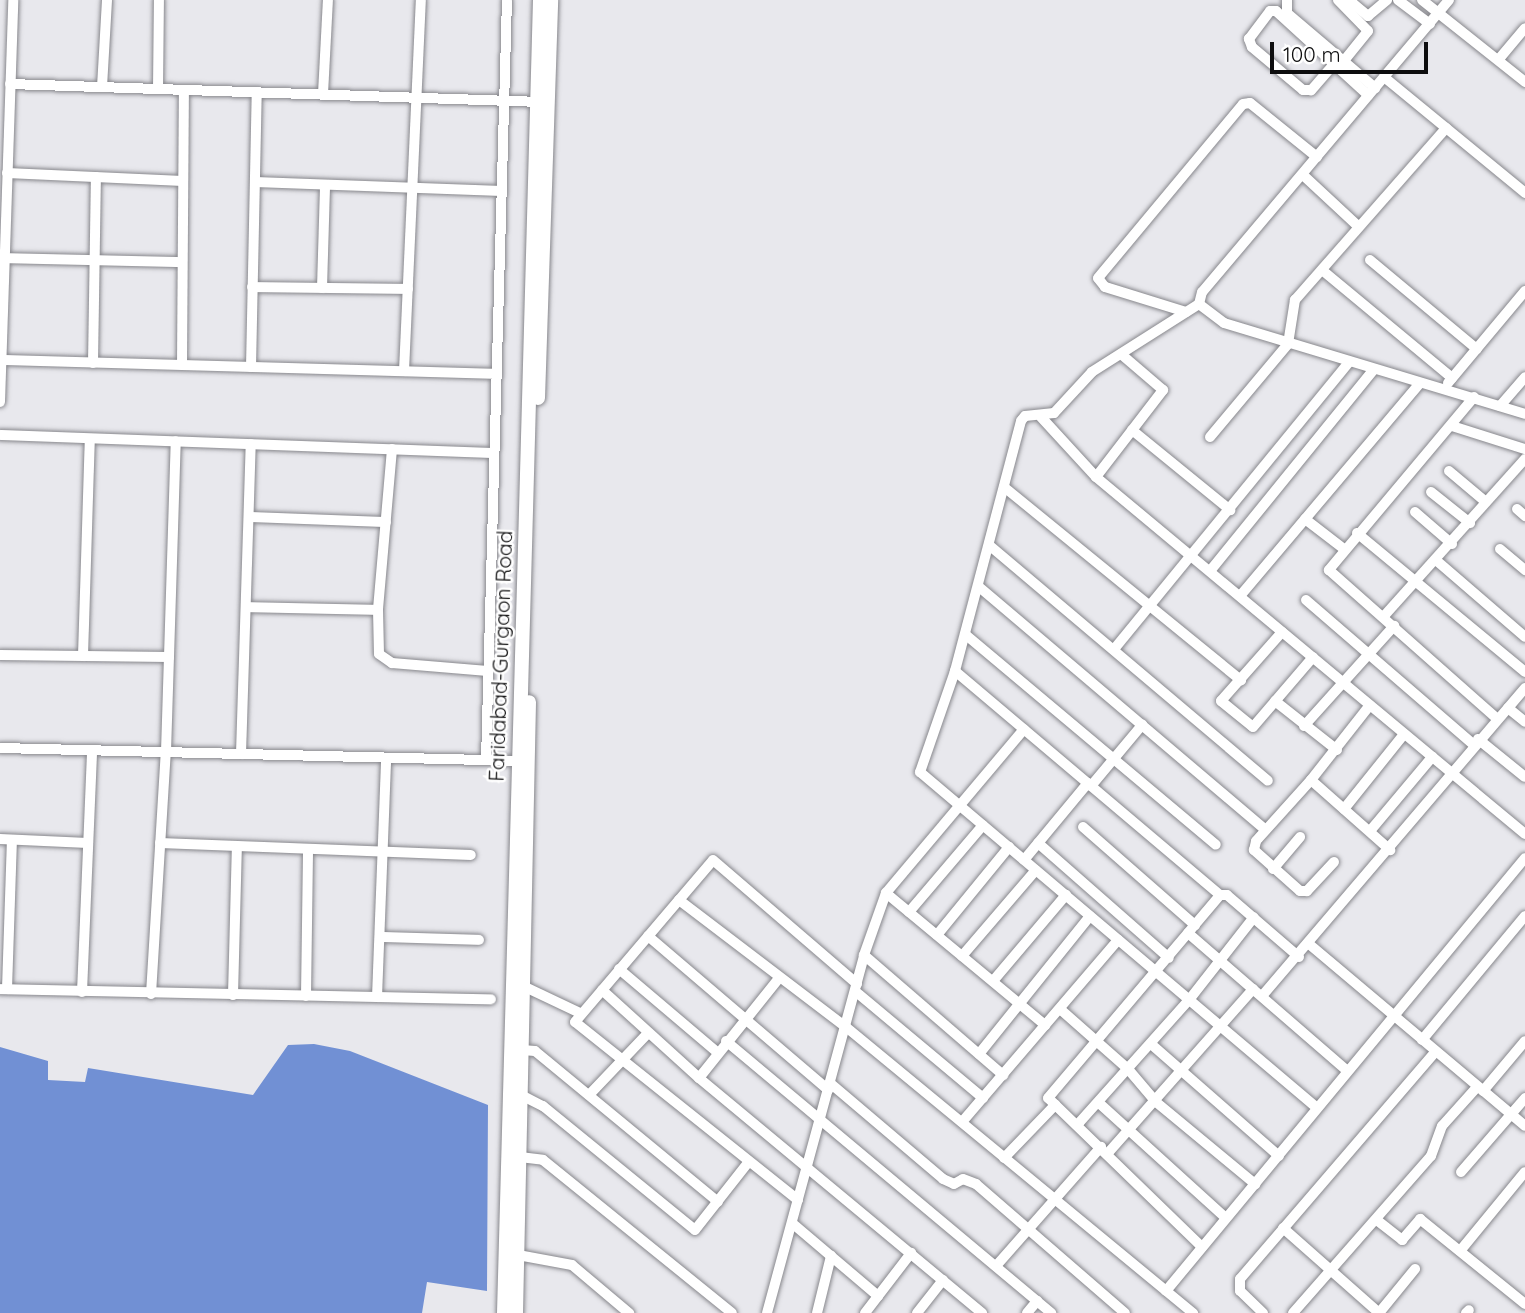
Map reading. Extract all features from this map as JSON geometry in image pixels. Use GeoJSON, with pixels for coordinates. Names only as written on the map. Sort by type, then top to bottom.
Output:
{"type":"FeatureCollection","features":[{"type":"Feature","properties":{"kind":"main road","name":"Faridabad-Gurgaon Road"},"geometry":{"type":"LineString","coordinates":[[516,1311],[523,761],[542,102],[540,0]]}},
{"type":"Feature","properties":{"kind":"main road","name":"Faridabad-Gurgaon Road"},"geometry":{"type":"LineString","coordinates":[[542,102],[551,0]]}},
{"type":"Feature","properties":{"kind":"main road","name":"Faridabad-Gurgaon Road"},"geometry":{"type":"LineString","coordinates":[[516,1311],[522,1050],[519,995]]}},
{"type":"Feature","properties":{"kind":"street"},"geometry":{"type":"LineString","coordinates":[[0,402],[1,306],[5,258],[13,0]]}},
{"type":"Feature","properties":{"kind":"street"},"geometry":{"type":"LineString","coordinates":[[102,87],[107,0]]}},
{"type":"Feature","properties":{"kind":"street"},"geometry":{"type":"LineString","coordinates":[[158,89],[159,0]]}},
{"type":"Feature","properties":{"kind":"street"},"geometry":{"type":"LineString","coordinates":[[323,94],[328,0]]}},
{"type":"Feature","properties":{"kind":"street"},"geometry":{"type":"LineString","coordinates":[[404,371],[421,0]]}},
{"type":"Feature","properties":{"kind":"street"},"geometry":{"type":"LineString","coordinates":[[486,760],[507,0]]}},
{"type":"Feature","properties":{"kind":"street"},"geometry":{"type":"LineString","coordinates":[[1287,0],[1287,13],[1339,63]]}},
{"type":"Feature","properties":{"kind":"street"},"geometry":{"type":"LineString","coordinates":[[1338,0],[1368,31],[1339,63],[1311,90],[1303,90],[1252,47],[1249,38],[1273,10],[1339,63],[1372,92]]}},
{"type":"Feature","properties":{"kind":"street"},"geometry":{"type":"LineString","coordinates":[[1349,0],[1368,16],[1387,0]]}},
{"type":"Feature","properties":{"kind":"street"},"geometry":{"type":"LineString","coordinates":[[1398,0],[1430,24]]}},
{"type":"Feature","properties":{"kind":"street"},"geometry":{"type":"LineString","coordinates":[[1422,0],[1525,82]]}},
{"type":"Feature","properties":{"kind":"street"},"geometry":{"type":"LineString","coordinates":[[1317,1108],[920,772],[956,671],[1021,421],[1026,416],[1041,417],[1054,413],[1092,372],[1199,304],[1202,292],[1450,0]]}},
{"type":"Feature","properties":{"kind":"street"},"geometry":{"type":"LineString","coordinates":[[1499,59],[1525,28]]}},
{"type":"Feature","properties":{"kind":"street"},"geometry":{"type":"LineString","coordinates":[[1384,77],[1525,193]]}},
{"type":"Feature","properties":{"kind":"street"},"geometry":{"type":"LineString","coordinates":[[10,84],[542,102]]}},
{"type":"Feature","properties":{"kind":"street"},"geometry":{"type":"LineString","coordinates":[[182,365],[184,90]]}},
{"type":"Feature","properties":{"kind":"street"},"geometry":{"type":"LineString","coordinates":[[251,367],[257,92]]}},
{"type":"Feature","properties":{"kind":"street"},"geometry":{"type":"LineString","coordinates":[[1186,312],[1105,286],[1098,278],[1243,104],[1250,103],[1317,157]]}},
{"type":"Feature","properties":{"kind":"street"},"geometry":{"type":"LineString","coordinates":[[1210,437],[1289,344],[1295,300],[1446,128]]}},
{"type":"Feature","properties":{"kind":"street"},"geometry":{"type":"LineString","coordinates":[[7,173],[183,181]]}},
{"type":"Feature","properties":{"kind":"street"},"geometry":{"type":"LineString","coordinates":[[1303,174],[1359,227]]}},
{"type":"Feature","properties":{"kind":"street"},"geometry":{"type":"LineString","coordinates":[[93,363],[96,177]]}},
{"type":"Feature","properties":{"kind":"street"},"geometry":{"type":"LineString","coordinates":[[255,182],[502,191]]}},
{"type":"Feature","properties":{"kind":"street"},"geometry":{"type":"LineString","coordinates":[[321,288],[325,185]]}},
{"type":"Feature","properties":{"kind":"street"},"geometry":{"type":"LineString","coordinates":[[5,258],[182,262]]}},
{"type":"Feature","properties":{"kind":"street"},"geometry":{"type":"LineString","coordinates":[[1370,260],[1477,349]]}},
{"type":"Feature","properties":{"kind":"street"},"geometry":{"type":"LineString","coordinates":[[1322,270],[1452,378]]}},
{"type":"Feature","properties":{"kind":"street"},"geometry":{"type":"LineString","coordinates":[[253,287],[408,289]]}},
{"type":"Feature","properties":{"kind":"street"},"geometry":{"type":"LineString","coordinates":[[1443,390],[1525,291]]}},
{"type":"Feature","properties":{"kind":"street"},"geometry":{"type":"LineString","coordinates":[[1199,304],[1224,323],[1525,414]]}},
{"type":"Feature","properties":{"kind":"street"},"geometry":{"type":"LineString","coordinates":[[1096,477],[1163,390],[1121,354]]}},
{"type":"Feature","properties":{"kind":"street"},"geometry":{"type":"LineString","coordinates":[[1,360],[496,374]]}},
{"type":"Feature","properties":{"kind":"street"},"geometry":{"type":"LineString","coordinates":[[1115,648],[1349,362]]}},
{"type":"Feature","properties":{"kind":"street"},"geometry":{"type":"LineString","coordinates":[[1210,571],[1374,369]]}},
{"type":"Feature","properties":{"kind":"street"},"geometry":{"type":"LineString","coordinates":[[1500,406],[1525,377]]}},
{"type":"Feature","properties":{"kind":"street"},"geometry":{"type":"LineString","coordinates":[[1240,596],[1420,383]]}},
{"type":"Feature","properties":{"kind":"street"},"geometry":{"type":"LineString","coordinates":[[1474,397],[1452,426],[1343,549],[1329,570],[1496,718]]}},
{"type":"Feature","properties":{"kind":"street"},"geometry":{"type":"LineString","coordinates":[[1041,417],[1096,477],[1525,834]]}},
{"type":"Feature","properties":{"kind":"street"},"geometry":{"type":"LineString","coordinates":[[1452,426],[1525,449]]}},
{"type":"Feature","properties":{"kind":"street"},"geometry":{"type":"LineString","coordinates":[[1132,430],[1230,510]]}},
{"type":"Feature","properties":{"kind":"street"},"geometry":{"type":"LineString","coordinates":[[0,435],[494,453]]}},
{"type":"Feature","properties":{"kind":"street"},"geometry":{"type":"LineString","coordinates":[[83,656],[90,439]]}},
{"type":"Feature","properties":{"kind":"street"},"geometry":{"type":"LineString","coordinates":[[151,994],[166,752],[176,442]]}},
{"type":"Feature","properties":{"kind":"street"},"geometry":{"type":"LineString","coordinates":[[241,754],[251,444]]}},
{"type":"Feature","properties":{"kind":"street"},"geometry":{"type":"LineString","coordinates":[[392,449],[378,610],[379,654],[385,660],[488,671]]}},
{"type":"Feature","properties":{"kind":"street"},"geometry":{"type":"LineString","coordinates":[[1384,616],[1437,561],[1525,459]]}},
{"type":"Feature","properties":{"kind":"street"},"geometry":{"type":"LineString","coordinates":[[1449,471],[1486,502]]}},
{"type":"Feature","properties":{"kind":"street"},"geometry":{"type":"LineString","coordinates":[[1004,487],[1241,680]]}},
{"type":"Feature","properties":{"kind":"street"},"geometry":{"type":"LineString","coordinates":[[1431,492],[1470,523]]}},
{"type":"Feature","properties":{"kind":"street"},"geometry":{"type":"LineString","coordinates":[[1415,512],[1452,544]]}},
{"type":"Feature","properties":{"kind":"street"},"geometry":{"type":"LineString","coordinates":[[249,517],[386,522]]}},
{"type":"Feature","properties":{"kind":"street"},"geometry":{"type":"LineString","coordinates":[[1305,519],[1343,549]]}},
{"type":"Feature","properties":{"kind":"street"},"geometry":{"type":"LineString","coordinates":[[1357,533],[1525,672]]}},
{"type":"Feature","properties":{"kind":"street"},"geometry":{"type":"LineString","coordinates":[[989,545],[1115,648],[1268,781]]}},
{"type":"Feature","properties":{"kind":"street"},"geometry":{"type":"LineString","coordinates":[[1500,549],[1525,570]]}},
{"type":"Feature","properties":{"kind":"street"},"geometry":{"type":"LineString","coordinates":[[1437,561],[1525,637]]}},
{"type":"Feature","properties":{"kind":"street"},"geometry":{"type":"LineString","coordinates":[[978,586],[1266,830]]}},
{"type":"Feature","properties":{"kind":"street"},"geometry":{"type":"LineString","coordinates":[[1306,600],[1475,741],[1525,776]]}},
{"type":"Feature","properties":{"kind":"street"},"geometry":{"type":"LineString","coordinates":[[246,607],[378,610]]}},
{"type":"Feature","properties":{"kind":"street"},"geometry":{"type":"LineString","coordinates":[[1304,726],[1341,681],[1370,654],[1394,626]]}},
{"type":"Feature","properties":{"kind":"street"},"geometry":{"type":"LineString","coordinates":[[1282,632],[1221,701],[1253,727],[1313,657]]}},
{"type":"Feature","properties":{"kind":"street"},"geometry":{"type":"LineString","coordinates":[[965,635],[1216,845]]}},
{"type":"Feature","properties":{"kind":"street"},"geometry":{"type":"LineString","coordinates":[[0,655],[169,657]]}},
{"type":"Feature","properties":{"kind":"street"},"geometry":{"type":"LineString","coordinates":[[956,671],[1220,895],[1227,895],[1298,957]]}},
{"type":"Feature","properties":{"kind":"street"},"geometry":{"type":"LineString","coordinates":[[996,1266],[1055,1199],[1105,1150],[1130,1132],[1222,1028],[1298,957],[1454,774],[1475,741],[1525,688]]}},
{"type":"Feature","properties":{"kind":"street"},"geometry":{"type":"LineString","coordinates":[[1275,701],[1337,750]]}},
{"type":"Feature","properties":{"kind":"street"},"geometry":{"type":"LineString","coordinates":[[1334,862],[1307,891],[1300,891],[1254,849],[1266,830],[1337,750],[1370,705]]}},
{"type":"Feature","properties":{"kind":"street"},"geometry":{"type":"LineString","coordinates":[[1508,708],[1525,722]]}},
{"type":"Feature","properties":{"kind":"street"},"geometry":{"type":"LineString","coordinates":[[1024,860],[1142,725]]}},
{"type":"Feature","properties":{"kind":"street"},"geometry":{"type":"LineString","coordinates":[[767,1313],[864,955],[886,892],[957,803],[1024,729]]}},
{"type":"Feature","properties":{"kind":"street"},"geometry":{"type":"LineString","coordinates":[[1344,809],[1404,734]]}},
{"type":"Feature","properties":{"kind":"street"},"geometry":{"type":"LineString","coordinates":[[0,748],[523,761]]}},
{"type":"Feature","properties":{"kind":"street"},"geometry":{"type":"LineString","coordinates":[[82,992],[92,750]]}},
{"type":"Feature","properties":{"kind":"street"},"geometry":{"type":"LineString","coordinates":[[1370,831],[1432,757]]}},
{"type":"Feature","properties":{"kind":"street"},"geometry":{"type":"LineString","coordinates":[[377,997],[386,758]]}},
{"type":"Feature","properties":{"kind":"street"},"geometry":{"type":"LineString","coordinates":[[1311,780],[1390,850]]}},
{"type":"Feature","properties":{"kind":"street"},"geometry":{"type":"LineString","coordinates":[[909,912],[983,825]]}},
{"type":"Feature","properties":{"kind":"street"},"geometry":{"type":"LineString","coordinates":[[1083,827],[1191,929],[1220,961],[1346,1070]]}},
{"type":"Feature","properties":{"kind":"street"},"geometry":{"type":"LineString","coordinates":[[1273,869],[1300,837]]}},
{"type":"Feature","properties":{"kind":"street"},"geometry":{"type":"LineString","coordinates":[[0,839],[88,843]]}},
{"type":"Feature","properties":{"kind":"street"},"geometry":{"type":"LineString","coordinates":[[12,840],[4,989],[491,999]]}},
{"type":"Feature","properties":{"kind":"street"},"geometry":{"type":"LineString","coordinates":[[160,843],[471,855]]}},
{"type":"Feature","properties":{"kind":"street"},"geometry":{"type":"LineString","coordinates":[[1038,843],[1168,958]]}},
{"type":"Feature","properties":{"kind":"street"},"geometry":{"type":"LineString","coordinates":[[233,995],[237,846]]}},
{"type":"Feature","properties":{"kind":"street"},"geometry":{"type":"LineString","coordinates":[[937,935],[1009,847]]}},
{"type":"Feature","properties":{"kind":"street"},"geometry":{"type":"LineString","coordinates":[[306,996],[309,849]]}},
{"type":"Feature","properties":{"kind":"street"},"geometry":{"type":"LineString","coordinates":[[1166,1291],[1279,1156],[1346,1070],[1356,1067],[1397,1018],[1525,858]]}},
{"type":"Feature","properties":{"kind":"street"},"geometry":{"type":"LineString","coordinates":[[798,1200],[747,1164],[575,1021],[713,860],[983,1098]]}},
{"type":"Feature","properties":{"kind":"street"},"geometry":{"type":"LineString","coordinates":[[962,956],[1036,870]]}},
{"type":"Feature","properties":{"kind":"street"},"geometry":{"type":"LineString","coordinates":[[886,892],[1045,1025]]}},
{"type":"Feature","properties":{"kind":"street"},"geometry":{"type":"LineString","coordinates":[[993,981],[1066,895]]}},
{"type":"Feature","properties":{"kind":"street"},"geometry":{"type":"LineString","coordinates":[[1202,1248],[1105,1150],[1048,1098],[1096,1038],[1157,973],[1220,895]]}},
{"type":"Feature","properties":{"kind":"street"},"geometry":{"type":"LineString","coordinates":[[679,900],[687,902],[779,978],[846,1027],[1193,1313]]}},
{"type":"Feature","properties":{"kind":"street"},"geometry":{"type":"LineString","coordinates":[[979,1054],[1090,916]]}},
{"type":"Feature","properties":{"kind":"street"},"geometry":{"type":"LineString","coordinates":[[1422,1040],[1525,916]]}},
{"type":"Feature","properties":{"kind":"street"},"geometry":{"type":"LineString","coordinates":[[1078,1124],[1189,1000],[1254,917]]}},
{"type":"Feature","properties":{"kind":"street"},"geometry":{"type":"LineString","coordinates":[[648,936],[943,1179],[954,1184],[971,1180],[1125,1313]]}},
{"type":"Feature","properties":{"kind":"street"},"geometry":{"type":"LineString","coordinates":[[380,937],[478,940]]}},
{"type":"Feature","properties":{"kind":"street"},"geometry":{"type":"LineString","coordinates":[[962,1122],[1118,940]]}},
{"type":"Feature","properties":{"kind":"street"},"geometry":{"type":"LineString","coordinates":[[1309,944],[1525,1126]]}},
{"type":"Feature","properties":{"kind":"street"},"geometry":{"type":"LineString","coordinates":[[864,955],[1003,1075]]}},
{"type":"Feature","properties":{"kind":"street"},"geometry":{"type":"LineString","coordinates":[[619,969],[717,1052]]}},
{"type":"Feature","properties":{"kind":"street"},"geometry":{"type":"LineString","coordinates":[[699,1078],[744,1017],[779,978]]}},
{"type":"Feature","properties":{"kind":"street"},"geometry":{"type":"LineString","coordinates":[[602,990],[699,1078],[808,1165],[977,1311]]}},
{"type":"Feature","properties":{"kind":"street"},"geometry":{"type":"LineString","coordinates":[[519,995],[580,1013]]}},
{"type":"Feature","properties":{"kind":"street"},"geometry":{"type":"LineString","coordinates":[[1060,1009],[1096,1038],[1128,1069],[1156,1102],[1255,1184]]}},
{"type":"Feature","properties":{"kind":"street"},"geometry":{"type":"LineString","coordinates":[[589,1095],[648,1033]]}},
{"type":"Feature","properties":{"kind":"street"},"geometry":{"type":"LineString","coordinates":[[726,1041],[1051,1313]]}},
{"type":"Feature","properties":{"kind":"street"},"geometry":{"type":"LineString","coordinates":[[1293,1313],[1329,1270],[1378,1221],[1431,1156],[1442,1126],[1525,1041]]}},
{"type":"Feature","properties":{"kind":"street"},"geometry":{"type":"LineString","coordinates":[[1151,1044],[1279,1156]]}},
{"type":"Feature","properties":{"kind":"street"},"geometry":{"type":"LineString","coordinates":[[522,1050],[535,1051],[718,1202]]}},
{"type":"Feature","properties":{"kind":"street"},"geometry":{"type":"LineString","coordinates":[[1263,1313],[1238,1285],[1283,1228],[1435,1052]]}},
{"type":"Feature","properties":{"kind":"street"},"geometry":{"type":"LineString","coordinates":[[521,1095],[543,1106],[695,1230],[747,1164]]}},
{"type":"Feature","properties":{"kind":"street"},"geometry":{"type":"LineString","coordinates":[[1461,1172],[1525,1098]]}},
{"type":"Feature","properties":{"kind":"street"},"geometry":{"type":"LineString","coordinates":[[1099,1103],[1226,1218]]}},
{"type":"Feature","properties":{"kind":"street"},"geometry":{"type":"LineString","coordinates":[[1004,1157],[1055,1105]]}},
{"type":"Feature","properties":{"kind":"street"},"geometry":{"type":"LineString","coordinates":[[520,1157],[543,1160],[732,1313]]}},
{"type":"Feature","properties":{"kind":"street"},"geometry":{"type":"LineString","coordinates":[[1460,1251],[1525,1172]]}},
{"type":"Feature","properties":{"kind":"street"},"geometry":{"type":"LineString","coordinates":[[1378,1221],[1402,1240],[1420,1219],[1525,1304]]}},
{"type":"Feature","properties":{"kind":"street"},"geometry":{"type":"LineString","coordinates":[[792,1223],[878,1296]]}},
{"type":"Feature","properties":{"kind":"street"},"geometry":{"type":"LineString","coordinates":[[1283,1228],[1378,1313],[1415,1269]]}},
{"type":"Feature","properties":{"kind":"street"},"geometry":{"type":"LineString","coordinates":[[865,1313],[911,1253]]}},
{"type":"Feature","properties":{"kind":"street"},"geometry":{"type":"LineString","coordinates":[[518,1255],[572,1265],[629,1313]]}},
{"type":"Feature","properties":{"kind":"street"},"geometry":{"type":"LineString","coordinates":[[817,1313],[831,1256]]}},
{"type":"Feature","properties":{"kind":"street"},"geometry":{"type":"LineString","coordinates":[[917,1313],[943,1280]]}},
{"type":"Feature","properties":{"kind":"street"},"geometry":{"type":"LineString","coordinates":[[1027,1313],[1037,1301]]}},
{"type":"Feature","properties":{"kind":"water"},"geometry":{"type":"Polygon","coordinates":[[[314,1044],[350,1051],[488,1105],[487,1291],[427,1282],[422,1313],[0,1313],[0,1047],[48,1061],[48,1080],[85,1082],[88,1068],[253,1095],[288,1045],[314,1044]]]}}]}
